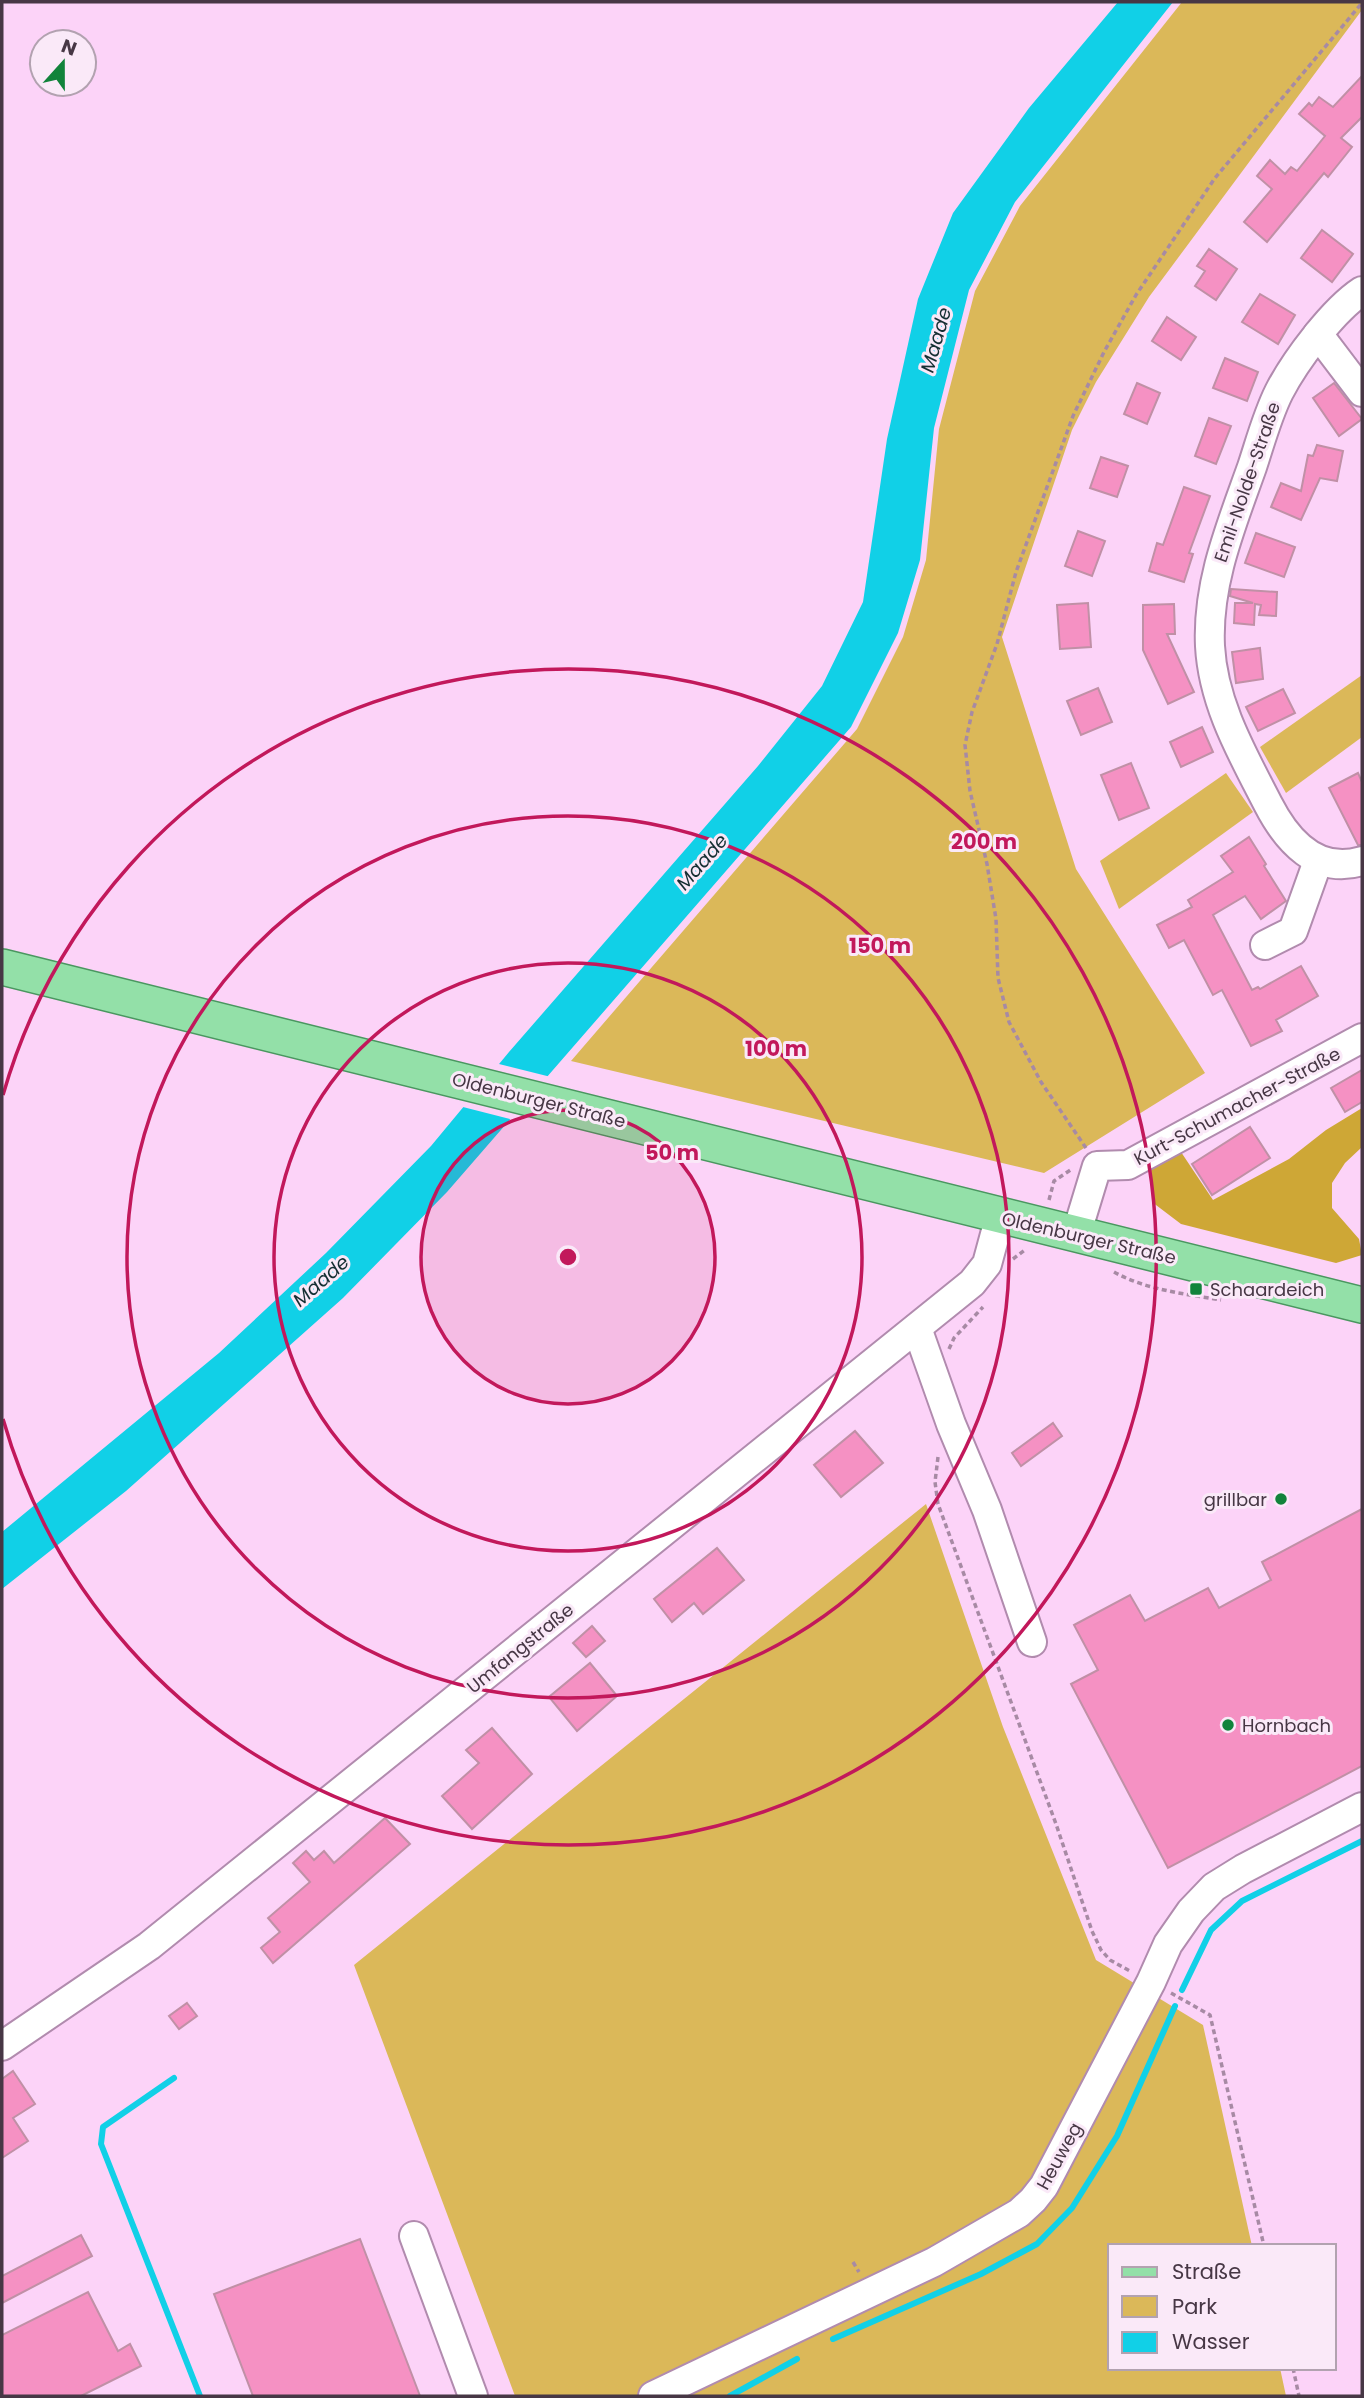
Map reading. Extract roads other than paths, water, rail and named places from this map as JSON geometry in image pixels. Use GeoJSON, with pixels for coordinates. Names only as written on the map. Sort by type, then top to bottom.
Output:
{"type":"FeatureCollection","features":[{"type":"Feature","properties":{"kind":"main road","name":"Oldenburger Straße"},"geometry":{"type":"LineString","coordinates":[[2,967],[1362,1305]]}},
{"type":"Feature","properties":{"kind":"street","name":"Emil-Nolde-Straße"},"geometry":{"type":"LineString","coordinates":[[1318,861],[1293,843],[1276,819],[1250,768],[1220,705],[1210,647],[1216,571],[1226,536],[1278,394],[1318,334],[1362,291]]}},
{"type":"Feature","properties":{"kind":"street"},"geometry":{"type":"LineString","coordinates":[[1318,334],[1362,392]]}},
{"type":"Feature","properties":{"kind":"street"},"geometry":{"type":"LineString","coordinates":[[1265,945],[1293,930],[1318,861],[1333,864],[1362,861]]}},
{"type":"Feature","properties":{"kind":"street","name":"Kurt-Schumacher-Straße"},"geometry":{"type":"LineString","coordinates":[[1060,1231],[1090,1161],[1128,1165],[1362,1038]]}},
{"type":"Feature","properties":{"kind":"street","name":"Umfangstraße"},"geometry":{"type":"LineString","coordinates":[[2,2046],[149,1946],[918,1328],[972,1283],[987,1264],[1000,1216]]}},
{"type":"Feature","properties":{"kind":"street"},"geometry":{"type":"LineString","coordinates":[[918,1328],[951,1424],[987,1510],[1032,1642]]}},
{"type":"Feature","properties":{"kind":"street","name":"Heuweg"},"geometry":{"type":"LineString","coordinates":[[653,2396],[934,2262],[1019,2213],[1044,2186],[1151,1982],[1168,1944],[1191,1910],[1214,1887],[1243,1869],[1362,1807]]}},
{"type":"Feature","properties":{"kind":"street"},"geometry":{"type":"LineString","coordinates":[[414,2236],[473,2396]]}},
{"type":"Feature","properties":{"kind":"water","name":"Maade"},"geometry":{"type":"Polygon","coordinates":[[[1118,2],[1173,2],[1015,202],[969,290],[934,428],[920,560],[898,633],[851,727],[447,1192],[343,1298],[126,1491],[2,1589],[2,1532],[219,1353],[326,1253],[431,1146],[509,1052],[758,766],[822,686],[863,602],[887,439],[918,299],[953,213],[1029,108],[1118,2]]]}},
{"type":"Feature","properties":{"kind":"waterway"},"geometry":{"type":"LineString","coordinates":[[1182,1990],[1211,1930],[1242,1901],[1362,1841]]}},
{"type":"Feature","properties":{"kind":"waterway"},"geometry":{"type":"LineString","coordinates":[[833,2339],[981,2274],[1037,2244],[1072,2208],[1117,2136],[1175,2006]]}},
{"type":"Feature","properties":{"kind":"waterway"},"geometry":{"type":"LineString","coordinates":[[174,2078],[103,2127],[101,2144],[200,2396]]}},
{"type":"Feature","properties":{"kind":"waterway"},"geometry":{"type":"LineString","coordinates":[[730,2396],[797,2359]]}},
{"type":"Feature","properties":{"kind":"place","name":"Schaardeich"},"geometry":{"type":"Point","coordinates":[1196,1289]}},
{"type":"Feature","properties":{"kind":"place","name":"grillbar"},"geometry":{"type":"Point","coordinates":[1281,1499]}},
{"type":"Feature","properties":{"kind":"place","name":"Hornbach"},"geometry":{"type":"Point","coordinates":[1228,1725]}}]}
